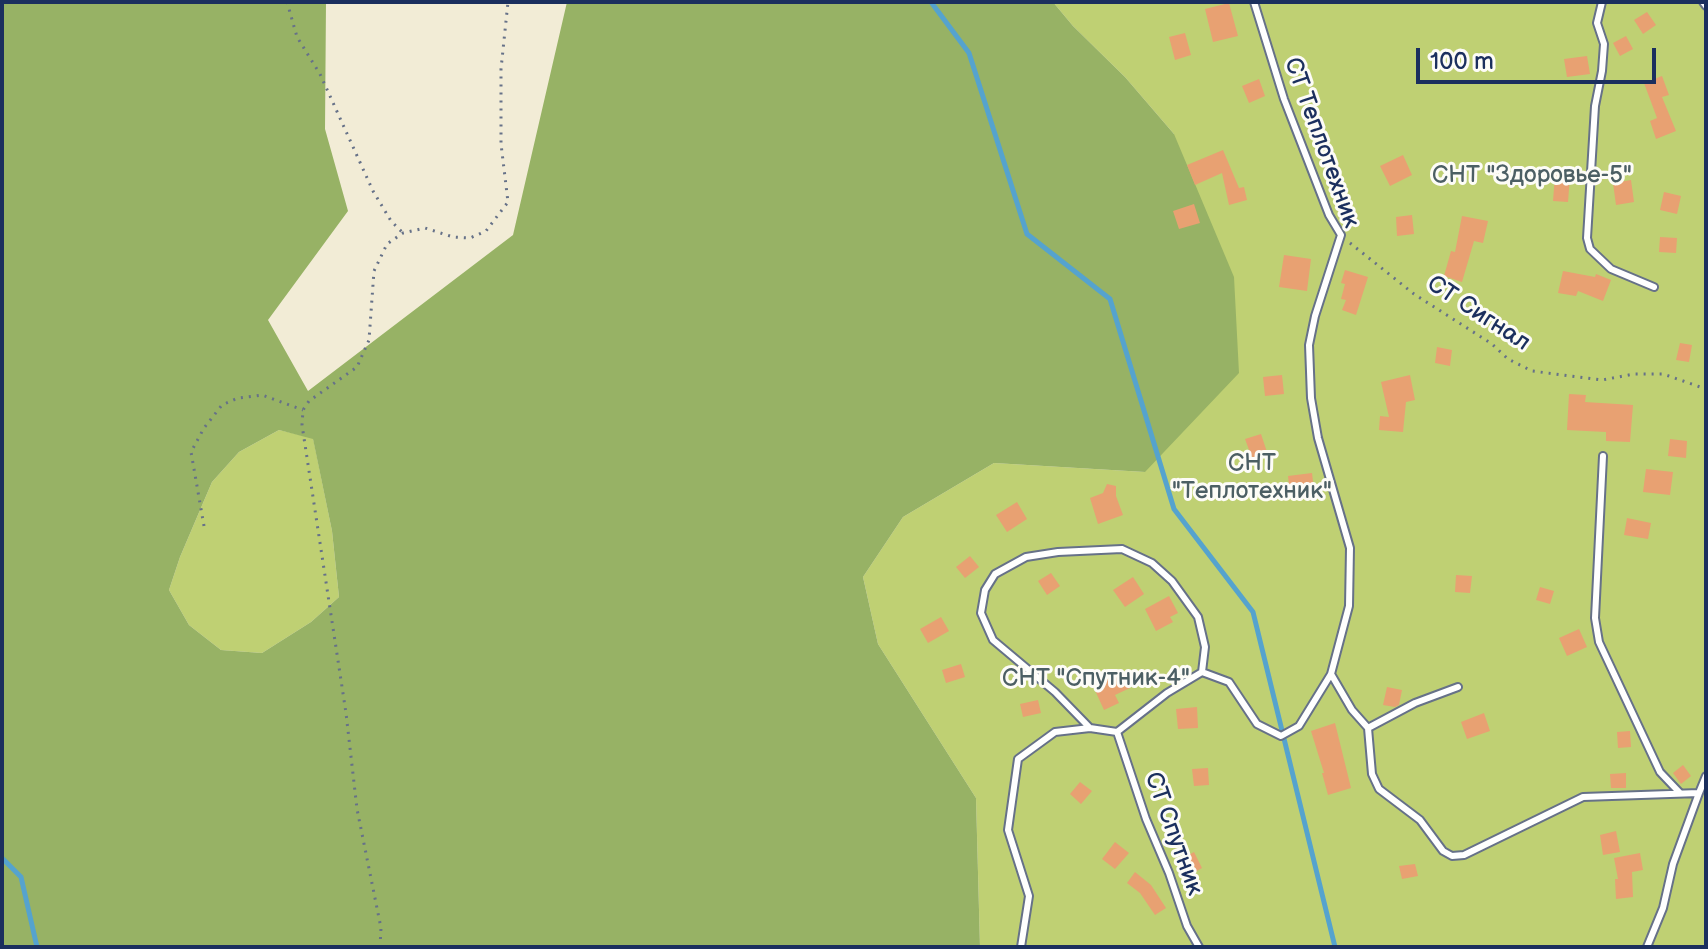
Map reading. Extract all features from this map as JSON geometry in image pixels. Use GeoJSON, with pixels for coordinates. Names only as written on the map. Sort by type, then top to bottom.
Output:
{"type":"FeatureCollection","features":[{"type":"Feature","properties":{"kind":"lane","name":"СТ Теплотехник"},"geometry":{"type":"LineString","coordinates":[[1202,672],[1229,682],[1257,724],[1281,736],[1299,726],[1331,674],[1349,606],[1350,548],[1318,438],[1311,398],[1309,345],[1341,235],[1329,215],[1284,99],[1254,2]]}},
{"type":"Feature","properties":{"kind":"lane"},"geometry":{"type":"LineString","coordinates":[[1602,2],[1597,23],[1604,44],[1595,106],[1587,238],[1590,249],[1611,269],[1654,287]]}},
{"type":"Feature","properties":{"kind":"lane"},"geometry":{"type":"LineString","coordinates":[[1603,456],[1595,618],[1599,642],[1660,772],[1679,792]]}},
{"type":"Feature","properties":{"kind":"lane"},"geometry":{"type":"LineString","coordinates":[[1021,947],[1029,896],[1008,830],[1018,759],[1055,732],[1090,728],[1117,732],[1167,693],[1202,672],[1205,647],[1198,617],[1172,581],[1152,563],[1122,549],[1026,557],[995,574],[985,590],[981,613],[993,640],[1055,692],[1090,728]]}},
{"type":"Feature","properties":{"kind":"lane"},"geometry":{"type":"LineString","coordinates":[[1331,674],[1352,710],[1368,728],[1372,774],[1379,789],[1420,820],[1443,851],[1452,856],[1464,855],[1583,797],[1699,793]]}},
{"type":"Feature","properties":{"kind":"lane"},"geometry":{"type":"LineString","coordinates":[[1368,728],[1415,703],[1458,687]]}},
{"type":"Feature","properties":{"kind":"lane","name":"СТ Спутник"},"geometry":{"type":"LineString","coordinates":[[1117,732],[1146,819],[1187,926],[1199,947]]}},
{"type":"Feature","properties":{"kind":"lane"},"geometry":{"type":"LineString","coordinates":[[1647,947],[1663,908],[1673,864],[1706,776]]}},
{"type":"Feature","properties":{"kind":"path"},"geometry":{"type":"LineString","coordinates":[[287,2],[297,37],[320,74],[373,191],[386,214],[403,233]]}},
{"type":"Feature","properties":{"kind":"path"},"geometry":{"type":"LineString","coordinates":[[380,947],[381,928],[357,809],[346,713],[302,425],[303,410],[309,401],[357,367],[369,340],[374,271],[387,244],[403,233],[425,228],[453,237],[470,238],[486,231],[508,202],[501,144],[501,69],[508,2]]}},
{"type":"Feature","properties":{"kind":"path","name":"СТ Сигнал"},"geometry":{"type":"LineString","coordinates":[[1341,235],[1414,294],[1492,344],[1508,359],[1532,371],[1602,380],[1634,374],[1663,374],[1706,389]]}},
{"type":"Feature","properties":{"kind":"path"},"geometry":{"type":"LineString","coordinates":[[204,526],[191,452],[222,405],[238,398],[262,395],[303,410]]}},
{"type":"Feature","properties":{"kind":"green space"},"geometry":{"type":"Polygon","coordinates":[[[2,2],[326,2],[325,129],[348,211],[268,320],[308,391],[513,235],[567,2],[1053,2],[1174,134],[1234,277],[1239,373],[1145,472],[994,463],[903,517],[863,577],[878,644],[976,798],[980,947],[2,947],[2,2]],[[279,430],[239,452],[212,482],[169,590],[189,625],[221,650],[262,653],[311,622],[339,597],[332,531],[313,439],[279,430]]]}},
{"type":"Feature","properties":{"kind":"green space"},"geometry":{"type":"Polygon","coordinates":[[[1053,2],[1706,2],[1706,947],[980,947],[976,798],[878,644],[863,577],[903,517],[994,463],[1145,472],[1174,134],[1053,2]]]}},
{"type":"Feature","properties":{"kind":"green space"},"geometry":{"type":"Polygon","coordinates":[[[279,430],[313,438],[332,531],[339,597],[311,622],[262,653],[221,650],[189,625],[169,590],[212,482],[239,452],[279,430]]]}},
{"type":"Feature","properties":{"kind":"building"},"geometry":{"type":"Polygon","coordinates":[[[1229,3],[1238,36],[1213,42],[1205,9],[1229,3]]]}},
{"type":"Feature","properties":{"kind":"building"},"geometry":{"type":"Polygon","coordinates":[[[1647,12],[1656,25],[1643,34],[1634,20],[1647,12]]]}},
{"type":"Feature","properties":{"kind":"building"},"geometry":{"type":"Polygon","coordinates":[[[1185,33],[1191,55],[1175,60],[1169,37],[1185,33]]]}},
{"type":"Feature","properties":{"kind":"building"},"geometry":{"type":"Polygon","coordinates":[[[1626,36],[1633,49],[1620,56],[1613,43],[1626,36]]]}},
{"type":"Feature","properties":{"kind":"building"},"geometry":{"type":"Polygon","coordinates":[[[1587,56],[1590,74],[1567,77],[1564,59],[1587,56]]]}},
{"type":"Feature","properties":{"kind":"building"},"geometry":{"type":"Polygon","coordinates":[[[1662,76],[1669,95],[1662,97],[1676,131],[1656,139],[1650,121],[1657,118],[1644,83],[1662,76]]]}},
{"type":"Feature","properties":{"kind":"building"},"geometry":{"type":"Polygon","coordinates":[[[1259,79],[1265,96],[1249,103],[1242,86],[1259,79]]]}},
{"type":"Feature","properties":{"kind":"building"},"geometry":{"type":"Polygon","coordinates":[[[1223,150],[1239,188],[1244,187],[1247,200],[1229,205],[1222,173],[1195,185],[1187,165],[1223,150]]]}},
{"type":"Feature","properties":{"kind":"building"},"geometry":{"type":"Polygon","coordinates":[[[1403,155],[1412,175],[1390,186],[1380,166],[1403,155]]]}},
{"type":"Feature","properties":{"kind":"building"},"geometry":{"type":"Polygon","coordinates":[[[1555,175],[1570,176],[1568,202],[1553,201],[1555,175]]]}},
{"type":"Feature","properties":{"kind":"building"},"geometry":{"type":"Polygon","coordinates":[[[1631,180],[1634,202],[1616,205],[1613,183],[1631,180]]]}},
{"type":"Feature","properties":{"kind":"building"},"geometry":{"type":"Polygon","coordinates":[[[1664,192],[1681,196],[1677,214],[1660,210],[1664,192]]]}},
{"type":"Feature","properties":{"kind":"building"},"geometry":{"type":"Polygon","coordinates":[[[1194,204],[1200,223],[1179,229],[1173,211],[1194,204]]]}},
{"type":"Feature","properties":{"kind":"building"},"geometry":{"type":"Polygon","coordinates":[[[1412,215],[1414,234],[1397,236],[1396,217],[1412,215]]]}},
{"type":"Feature","properties":{"kind":"building"},"geometry":{"type":"Polygon","coordinates":[[[1462,216],[1488,221],[1483,243],[1474,241],[1462,282],[1444,276],[1451,251],[1455,252],[1462,216]]]}},
{"type":"Feature","properties":{"kind":"building"},"geometry":{"type":"Polygon","coordinates":[[[1660,237],[1677,238],[1676,253],[1659,252],[1660,237]]]}},
{"type":"Feature","properties":{"kind":"building"},"geometry":{"type":"Polygon","coordinates":[[[1284,255],[1311,259],[1307,291],[1279,287],[1284,255]]]}},
{"type":"Feature","properties":{"kind":"building"},"geometry":{"type":"Polygon","coordinates":[[[1345,270],[1368,277],[1356,315],[1342,310],[1346,300],[1341,299],[1345,270]]]}},
{"type":"Feature","properties":{"kind":"building"},"geometry":{"type":"Polygon","coordinates":[[[1563,271],[1595,277],[1596,274],[1611,280],[1603,301],[1578,291],[1576,296],[1558,293],[1563,271]]]}},
{"type":"Feature","properties":{"kind":"building"},"geometry":{"type":"Polygon","coordinates":[[[1680,343],[1692,345],[1689,362],[1676,360],[1680,343]]]}},
{"type":"Feature","properties":{"kind":"building"},"geometry":{"type":"Polygon","coordinates":[[[1437,347],[1452,350],[1450,366],[1435,363],[1437,347]]]}},
{"type":"Feature","properties":{"kind":"building"},"geometry":{"type":"Polygon","coordinates":[[[1282,375],[1284,394],[1265,396],[1263,377],[1282,375]]]}},
{"type":"Feature","properties":{"kind":"building"},"geometry":{"type":"Polygon","coordinates":[[[1410,375],[1415,400],[1406,402],[1403,432],[1379,430],[1380,416],[1389,417],[1381,382],[1410,375]]]}},
{"type":"Feature","properties":{"kind":"building"},"geometry":{"type":"Polygon","coordinates":[[[1569,394],[1586,395],[1585,402],[1633,405],[1630,442],[1606,441],[1606,432],[1567,430],[1569,394]]]}},
{"type":"Feature","properties":{"kind":"building"},"geometry":{"type":"Polygon","coordinates":[[[1261,434],[1267,452],[1252,458],[1245,439],[1261,434]]]}},
{"type":"Feature","properties":{"kind":"building"},"geometry":{"type":"Polygon","coordinates":[[[1670,439],[1687,441],[1686,458],[1668,456],[1670,439]]]}},
{"type":"Feature","properties":{"kind":"building"},"geometry":{"type":"Polygon","coordinates":[[[1646,469],[1673,472],[1670,495],[1643,492],[1646,469]]]}},
{"type":"Feature","properties":{"kind":"building"},"geometry":{"type":"Polygon","coordinates":[[[1312,473],[1314,490],[1290,493],[1288,476],[1312,473]]]}},
{"type":"Feature","properties":{"kind":"building"},"geometry":{"type":"Polygon","coordinates":[[[1107,484],[1116,486],[1123,515],[1098,524],[1090,498],[1103,493],[1107,484]]]}},
{"type":"Feature","properties":{"kind":"building"},"geometry":{"type":"Polygon","coordinates":[[[1017,502],[1027,519],[1007,532],[996,515],[1017,502]]]}},
{"type":"Feature","properties":{"kind":"building"},"geometry":{"type":"Polygon","coordinates":[[[1627,518],[1651,523],[1648,539],[1624,535],[1627,518]]]}},
{"type":"Feature","properties":{"kind":"building"},"geometry":{"type":"Polygon","coordinates":[[[970,556],[979,567],[965,578],[956,567],[970,556]]]}},
{"type":"Feature","properties":{"kind":"building"},"geometry":{"type":"Polygon","coordinates":[[[1051,573],[1060,586],[1047,595],[1038,581],[1051,573]]]}},
{"type":"Feature","properties":{"kind":"building"},"geometry":{"type":"Polygon","coordinates":[[[1456,575],[1472,576],[1470,593],[1455,592],[1456,575]]]}},
{"type":"Feature","properties":{"kind":"building"},"geometry":{"type":"Polygon","coordinates":[[[1133,577],[1144,594],[1125,607],[1113,590],[1133,577]]]}},
{"type":"Feature","properties":{"kind":"building"},"geometry":{"type":"Polygon","coordinates":[[[1540,587],[1554,591],[1550,604],[1536,600],[1540,587]]]}},
{"type":"Feature","properties":{"kind":"building"},"geometry":{"type":"Polygon","coordinates":[[[1169,596],[1178,613],[1170,617],[1173,622],[1156,631],[1145,609],[1169,596]]]}},
{"type":"Feature","properties":{"kind":"building"},"geometry":{"type":"Polygon","coordinates":[[[941,617],[949,631],[928,643],[920,629],[941,617]]]}},
{"type":"Feature","properties":{"kind":"building"},"geometry":{"type":"Polygon","coordinates":[[[1579,629],[1587,647],[1567,656],[1559,638],[1579,629]]]}},
{"type":"Feature","properties":{"kind":"building"},"geometry":{"type":"Polygon","coordinates":[[[961,664],[965,677],[946,683],[942,670],[961,664]]]}},
{"type":"Feature","properties":{"kind":"building"},"geometry":{"type":"Polygon","coordinates":[[[1122,672],[1130,688],[1115,695],[1119,703],[1104,710],[1093,686],[1122,672]]]}},
{"type":"Feature","properties":{"kind":"building"},"geometry":{"type":"Polygon","coordinates":[[[1387,687],[1402,690],[1399,705],[1383,705],[1387,687]]]}},
{"type":"Feature","properties":{"kind":"building"},"geometry":{"type":"Polygon","coordinates":[[[1038,700],[1041,713],[1023,717],[1020,704],[1038,700]]]}},
{"type":"Feature","properties":{"kind":"building"},"geometry":{"type":"Polygon","coordinates":[[[1197,707],[1198,728],[1178,729],[1176,709],[1197,707]]]}},
{"type":"Feature","properties":{"kind":"building"},"geometry":{"type":"Polygon","coordinates":[[[1484,713],[1490,731],[1467,739],[1461,722],[1484,713]]]}},
{"type":"Feature","properties":{"kind":"building"},"geometry":{"type":"Polygon","coordinates":[[[1335,723],[1351,788],[1328,795],[1311,731],[1335,723]]]}},
{"type":"Feature","properties":{"kind":"building"},"geometry":{"type":"Polygon","coordinates":[[[1630,731],[1631,747],[1618,748],[1617,732],[1630,731]]]}},
{"type":"Feature","properties":{"kind":"building"},"geometry":{"type":"Polygon","coordinates":[[[1683,765],[1691,776],[1681,784],[1673,773],[1683,765]]]}},
{"type":"Feature","properties":{"kind":"building"},"geometry":{"type":"Polygon","coordinates":[[[1208,768],[1209,785],[1194,786],[1192,769],[1208,768]]]}},
{"type":"Feature","properties":{"kind":"building"},"geometry":{"type":"Polygon","coordinates":[[[1626,773],[1626,788],[1611,788],[1610,774],[1626,773]]]}},
{"type":"Feature","properties":{"kind":"building"},"geometry":{"type":"Polygon","coordinates":[[[1080,782],[1092,791],[1081,804],[1070,794],[1080,782]]]}},
{"type":"Feature","properties":{"kind":"building"},"geometry":{"type":"Polygon","coordinates":[[[1616,831],[1620,852],[1603,855],[1600,835],[1616,831]]]}},
{"type":"Feature","properties":{"kind":"building"},"geometry":{"type":"Polygon","coordinates":[[[1115,842],[1129,853],[1115,869],[1102,859],[1115,842]]]}},
{"type":"Feature","properties":{"kind":"building"},"geometry":{"type":"Polygon","coordinates":[[[1194,852],[1202,868],[1188,876],[1179,860],[1194,852]]]}},
{"type":"Feature","properties":{"kind":"building"},"geometry":{"type":"Polygon","coordinates":[[[1640,853],[1643,870],[1632,872],[1633,897],[1616,899],[1615,879],[1618,879],[1614,858],[1640,853]]]}},
{"type":"Feature","properties":{"kind":"building"},"geometry":{"type":"Polygon","coordinates":[[[1415,864],[1418,876],[1402,879],[1399,866],[1415,864]]]}},
{"type":"Feature","properties":{"kind":"building"},"geometry":{"type":"Polygon","coordinates":[[[1135,872],[1151,885],[1166,908],[1155,915],[1140,893],[1127,883],[1135,872]]]}},
{"type":"Feature","properties":{"kind":"waterway"},"geometry":{"type":"LineString","coordinates":[[931,2],[969,53],[1027,234],[1110,299],[1174,509],[1253,612],[1335,947]]}},
{"type":"Feature","properties":{"kind":"waterway"},"geometry":{"type":"LineString","coordinates":[[2,858],[21,877],[37,947]]}},
{"type":"Feature","properties":{"kind":"park label","name":"СНТ \"Здоровье-5\""},"geometry":{"type":"Point","coordinates":[1532,176]}},
{"type":"Feature","properties":{"kind":"park label","name":"СНТ \"Теплотехник\""},"geometry":{"type":"Point","coordinates":[1252,478]}},
{"type":"Feature","properties":{"kind":"park label","name":"СНТ \"Спутник-4\""},"geometry":{"type":"Point","coordinates":[1096,679]}}]}
